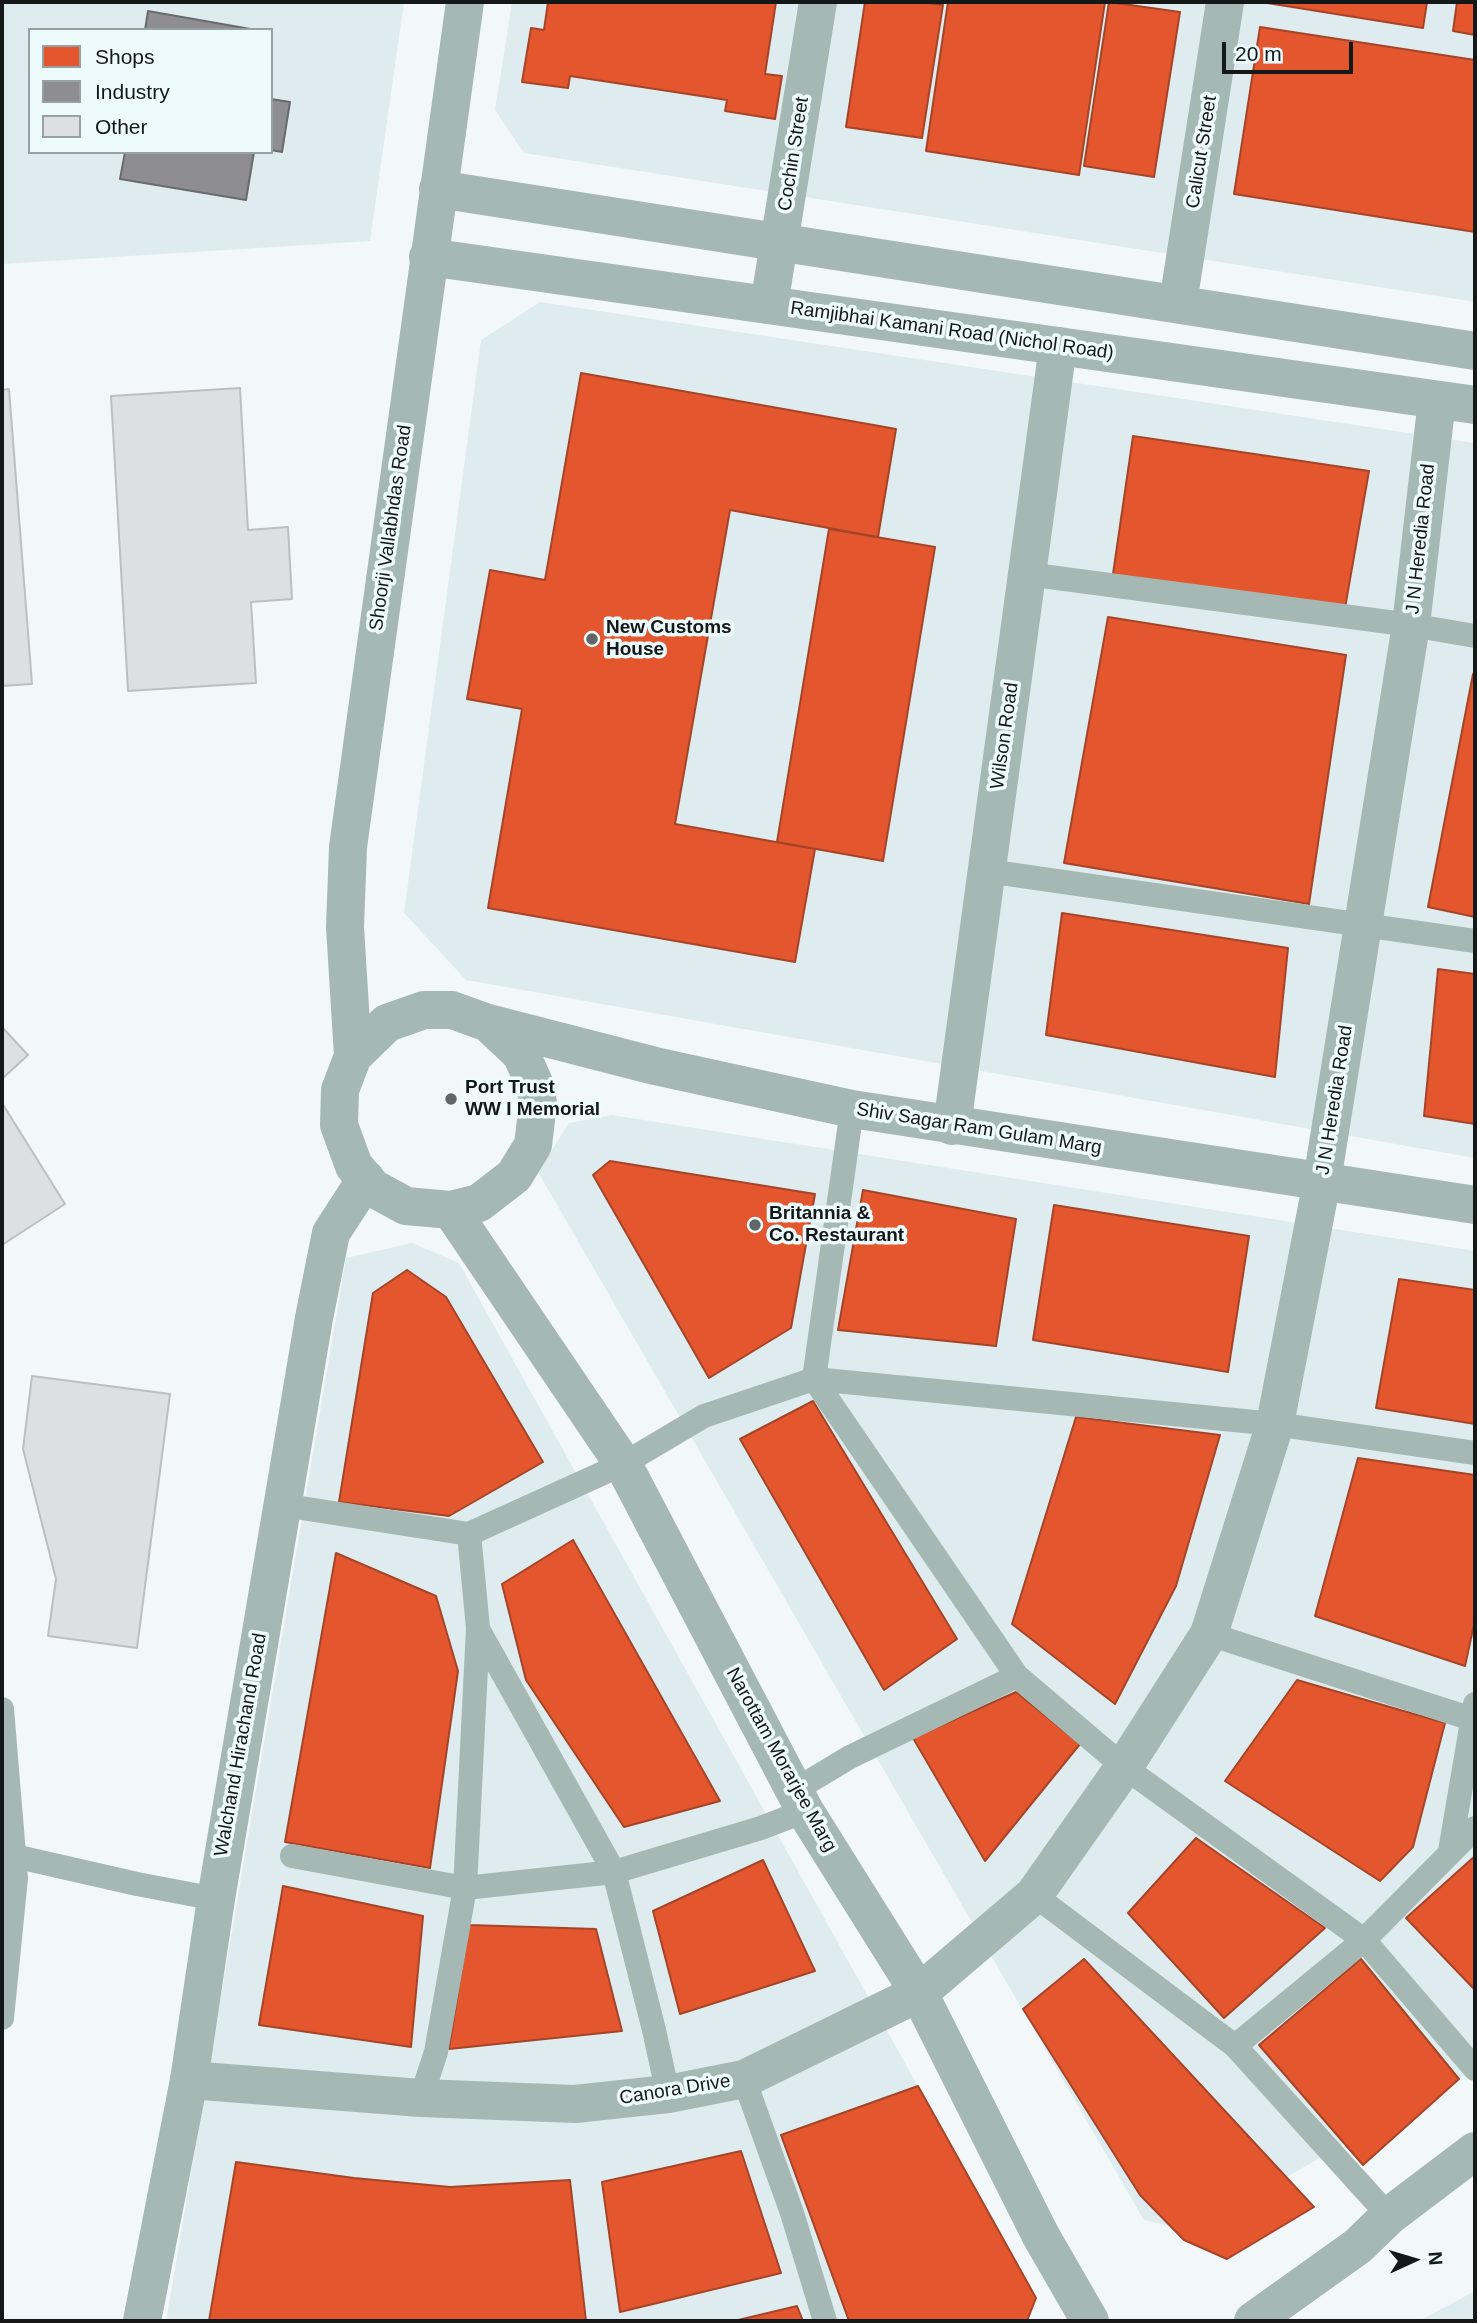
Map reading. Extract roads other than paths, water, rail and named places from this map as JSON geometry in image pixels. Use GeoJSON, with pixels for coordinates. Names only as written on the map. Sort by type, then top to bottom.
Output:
{"type":"FeatureCollection","features":[{"type":"Feature","properties":{"kind":"street","name":"Shoorji Vallabhdas Road"},"geometry":{"type":"LineString","coordinates":[[353,1056],[345,927],[348,847],[465,2]]}},
{"type":"Feature","properties":{"kind":"street","name":"Cochin Street"},"geometry":{"type":"LineString","coordinates":[[769,305],[818,2]]}},
{"type":"Feature","properties":{"kind":"street","name":"Calicut Street"},"geometry":{"type":"LineString","coordinates":[[1178,303],[1225,2]]}},
{"type":"Feature","properties":{"kind":"street"},"geometry":{"type":"LineString","coordinates":[[438,189],[1475,351]]}},
{"type":"Feature","properties":{"kind":"street","name":"Ramjibhai Kamani Road (Nichol Road)"},"geometry":{"type":"LineString","coordinates":[[428,257],[1475,405]]}},
{"type":"Feature","properties":{"kind":"street","name":"Wilson Road"},"geometry":{"type":"LineString","coordinates":[[952,1126],[1058,346]]}},
{"type":"Feature","properties":{"kind":"street","name":"J N Heredia Road"},"geometry":{"type":"LineString","coordinates":[[1124,1767],[1209,1634],[1275,1424],[1322,1181],[1364,925],[1411,625],[1437,400]]}},
{"type":"Feature","properties":{"kind":"street"},"geometry":{"type":"LineString","coordinates":[[424,1010],[452,1010],[488,1023],[521,1054],[535,1085],[538,1103],[533,1144],[514,1177],[479,1203],[451,1210],[406,1206],[373,1188],[354,1166],[339,1125],[340,1090],[353,1056],[387,1023],[424,1010]]}},
{"type":"Feature","properties":{"kind":"street","name":"Shiv Sagar Ram Gulam Marg"},"geometry":{"type":"LineString","coordinates":[[488,1023],[655,1066],[852,1109],[1475,1206]]}},
{"type":"Feature","properties":{"kind":"street","name":"Walchand Hirachand Road"},"geometry":{"type":"LineString","coordinates":[[142,2321],[189,2080],[216,1899],[314,1318],[331,1233],[366,1179]]}},
{"type":"Feature","properties":{"kind":"street","name":"Narottam Morarjee Marg"},"geometry":{"type":"LineString","coordinates":[[451,1210],[623,1464],[800,1800],[919,1993],[1041,2236],[1090,2321]]}},
{"type":"Feature","properties":{"kind":"street","name":"Canora Drive"},"geometry":{"type":"LineString","coordinates":[[189,2080],[421,2098],[575,2104],[668,2094],[744,2079],[919,1993],[1034,1895],[1124,1767]]}},
{"type":"Feature","properties":{"kind":"street"},"geometry":{"type":"LineString","coordinates":[[1253,2321],[1358,2246],[1389,2216],[1475,2151]]}},
{"type":"Feature","properties":{"kind":"lane"},"geometry":{"type":"LineString","coordinates":[[1027,575],[1411,625],[1475,636]]}},
{"type":"Feature","properties":{"kind":"lane"},"geometry":{"type":"LineString","coordinates":[[987,872],[1475,941]]}},
{"type":"Feature","properties":{"kind":"lane"},"geometry":{"type":"LineString","coordinates":[[852,1109],[814,1379],[1017,1676],[1124,1767],[1364,1940],[1475,2069]]}},
{"type":"Feature","properties":{"kind":"lane"},"geometry":{"type":"LineString","coordinates":[[282,1505],[468,1534],[623,1464],[704,1416],[814,1379],[1275,1424],[1475,1453]]}},
{"type":"Feature","properties":{"kind":"lane"},"geometry":{"type":"LineString","coordinates":[[421,2098],[436,2052],[465,1888],[478,1628],[468,1534]]}},
{"type":"Feature","properties":{"kind":"lane"},"geometry":{"type":"LineString","coordinates":[[478,1628],[614,1872],[668,2094]]}},
{"type":"Feature","properties":{"kind":"lane"},"geometry":{"type":"LineString","coordinates":[[1209,1634],[1474,1711],[1450,1851]]}},
{"type":"Feature","properties":{"kind":"lane"},"geometry":{"type":"LineString","coordinates":[[292,1856],[465,1888],[614,1872],[761,1828],[800,1800],[850,1757],[1017,1676]]}},
{"type":"Feature","properties":{"kind":"lane"},"geometry":{"type":"LineString","coordinates":[[2,1710],[16,1878],[2,2018]]}},
{"type":"Feature","properties":{"kind":"lane"},"geometry":{"type":"LineString","coordinates":[[1234,2046],[1364,1940],[1475,1828]]}},
{"type":"Feature","properties":{"kind":"lane"},"geometry":{"type":"LineString","coordinates":[[14,1856],[216,1899]]}},
{"type":"Feature","properties":{"kind":"lane"},"geometry":{"type":"LineString","coordinates":[[1034,1895],[1234,2046],[1389,2216]]}},
{"type":"Feature","properties":{"kind":"lane"},"geometry":{"type":"LineString","coordinates":[[744,2079],[792,2213],[825,2321]]}},
{"type":"Feature","properties":{"kind":"place","name":"New Customs House"},"geometry":{"type":"Point","coordinates":[592,639]}},
{"type":"Feature","properties":{"kind":"place","name":"Port Trust WW I Memorial"},"geometry":{"type":"Point","coordinates":[451,1099]}},
{"type":"Feature","properties":{"kind":"place","name":"Britannia & Co. Restaurant"},"geometry":{"type":"Point","coordinates":[755,1225]}}]}
